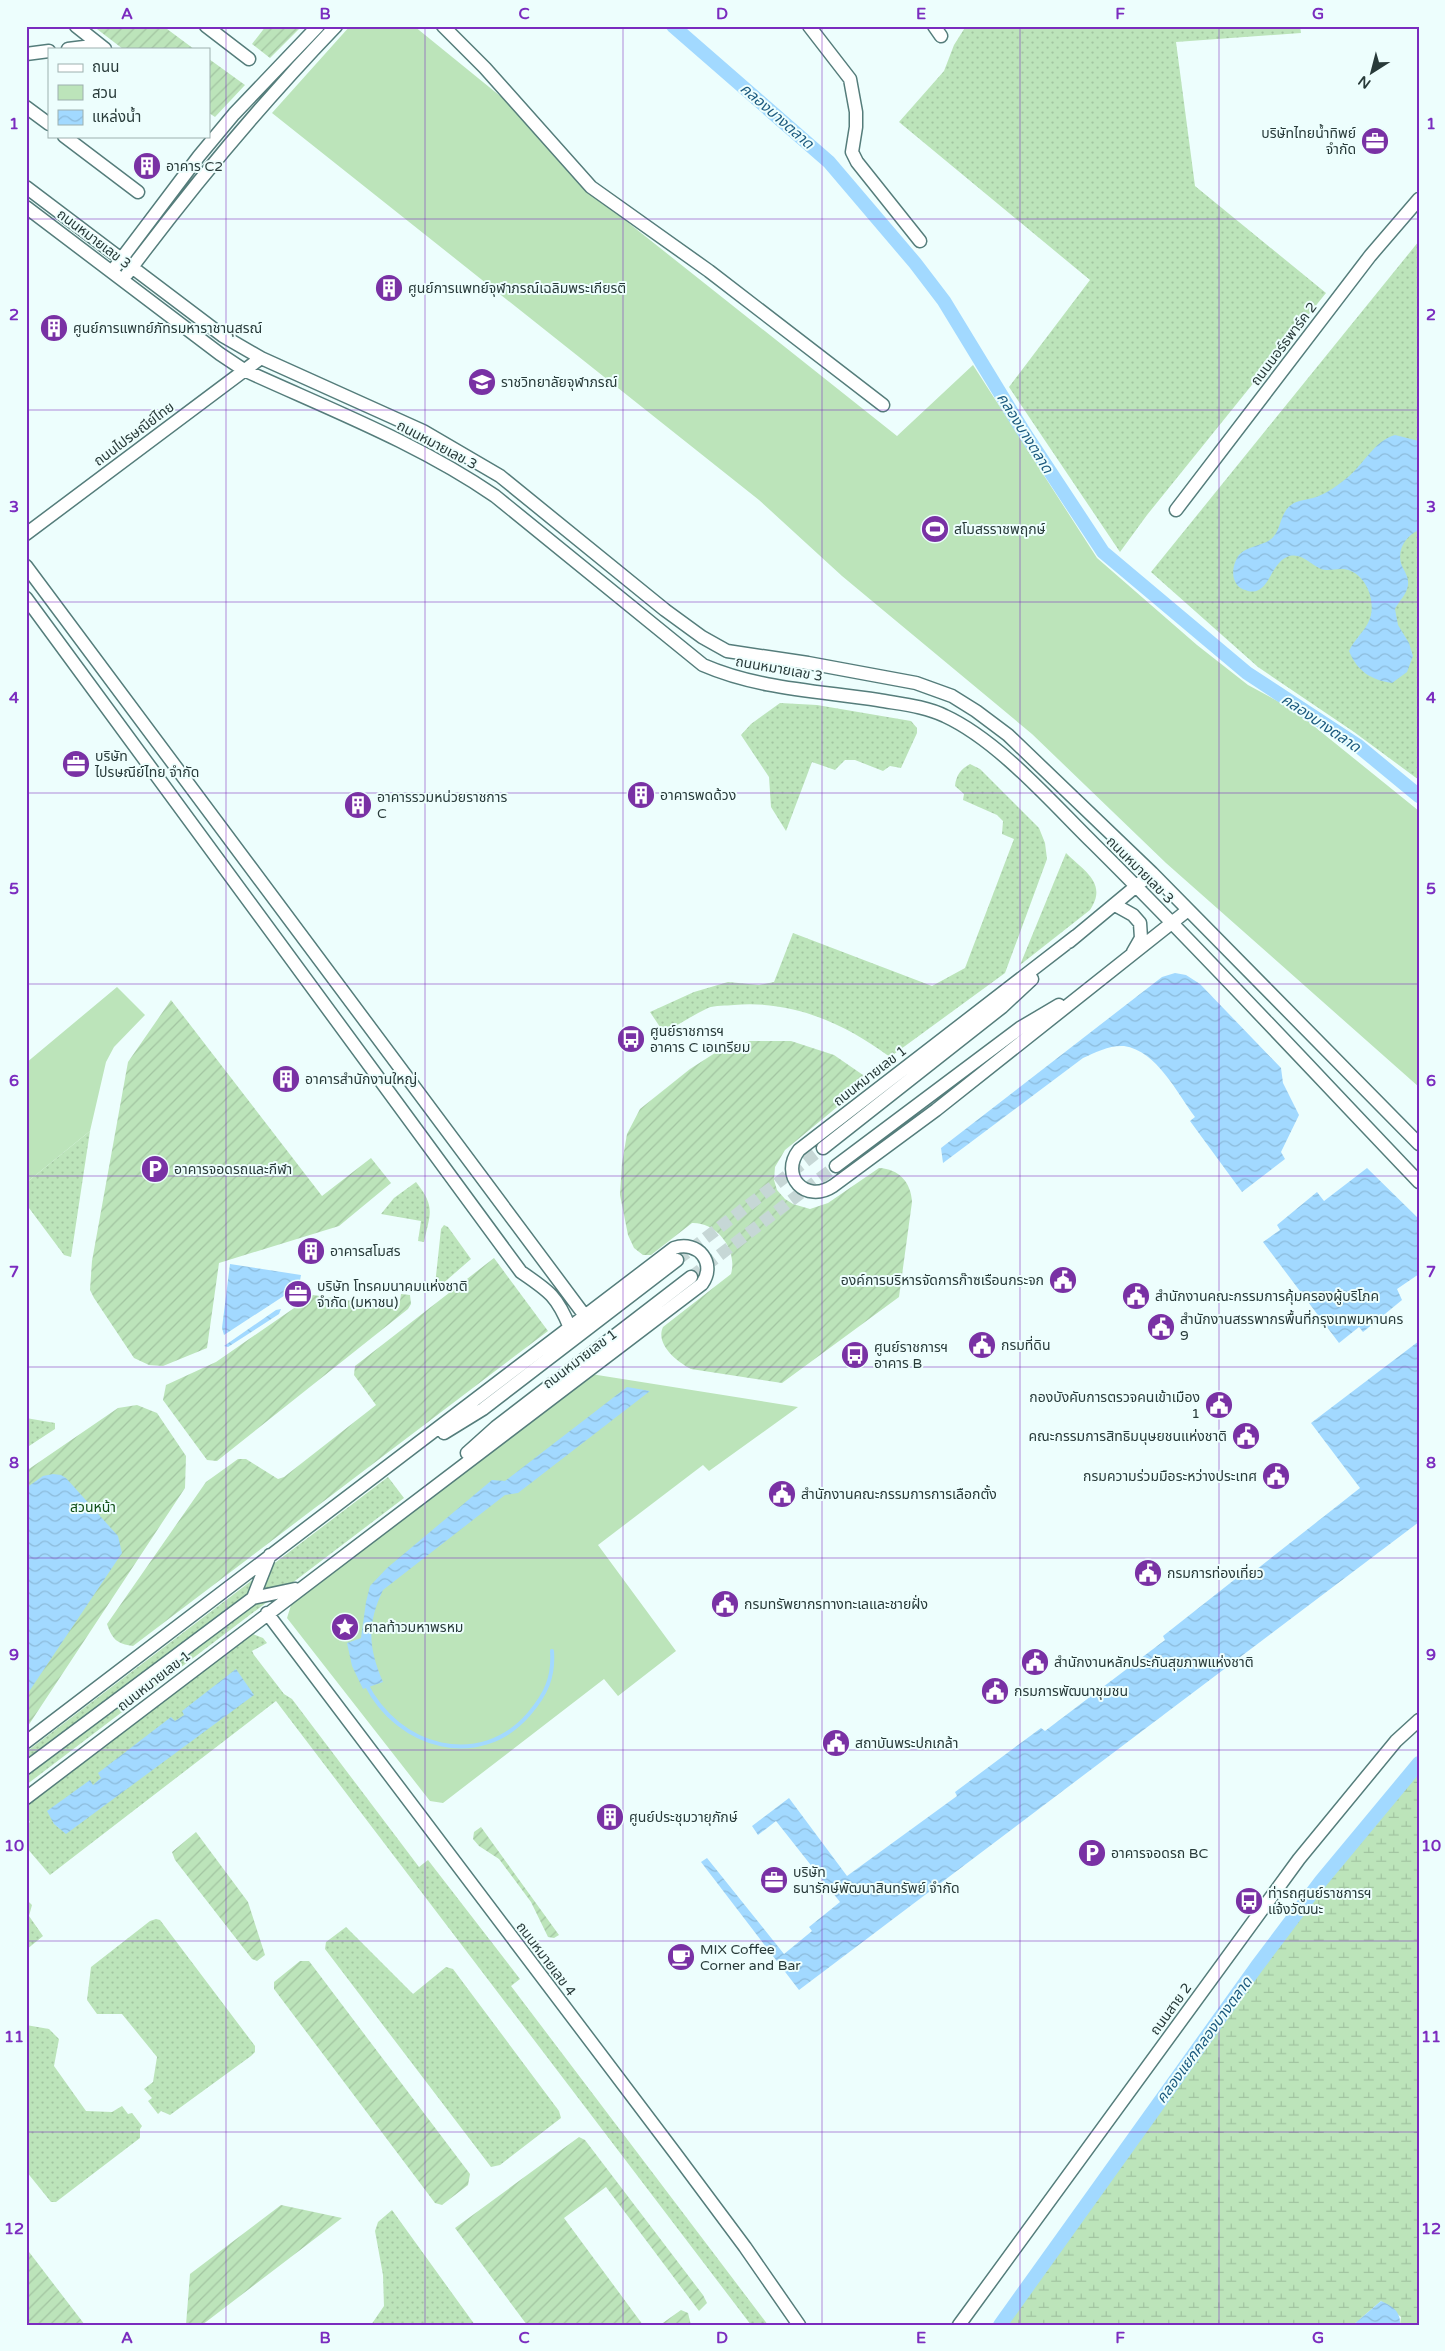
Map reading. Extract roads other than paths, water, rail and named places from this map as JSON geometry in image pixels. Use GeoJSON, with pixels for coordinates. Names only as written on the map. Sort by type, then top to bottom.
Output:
{"type":"FeatureCollection","features":[{"type":"Feature","properties":{"kind":"street"},"geometry":{"type":"LineString","coordinates":[[76,26],[103,47]]}},
{"type":"Feature","properties":{"kind":"street"},"geometry":{"type":"LineString","coordinates":[[206,26],[249,59]]}},
{"type":"Feature","properties":{"kind":"street"},"geometry":{"type":"LineString","coordinates":[[111,272],[228,121],[318,26]]}},
{"type":"Feature","properties":{"kind":"street"},"geometry":{"type":"LineString","coordinates":[[122,280],[210,168],[282,82],[336,26]]}},
{"type":"Feature","properties":{"kind":"street"},"geometry":{"type":"LineString","coordinates":[[444,26],[485,68],[592,187],[709,271],[883,405]]}},
{"type":"Feature","properties":{"kind":"street"},"geometry":{"type":"LineString","coordinates":[[809,26],[850,79],[856,112],[856,128],[852,152],[857,162],[920,241]]}},
{"type":"Feature","properties":{"kind":"street"},"geometry":{"type":"LineString","coordinates":[[86,48],[103,47]]}},
{"type":"Feature","properties":{"kind":"street"},"geometry":{"type":"LineString","coordinates":[[26,54],[48,51]]}},
{"type":"Feature","properties":{"kind":"street"},"geometry":{"type":"LineString","coordinates":[[26,108],[48,123]]}},
{"type":"Feature","properties":{"kind":"street"},"geometry":{"type":"LineString","coordinates":[[67,138],[138,192]]}},
{"type":"Feature","properties":{"kind":"street","name":"ถนนหมายเลข 3"},"geometry":{"type":"LineString","coordinates":[[26,188],[223,336],[261,358],[423,431],[493,472],[665,610],[702,637],[727,651],[808,663],[916,683],[952,696],[1008,735],[1152,873],[1419,1144]]}},
{"type":"Feature","properties":{"kind":"street","name":"ถนนนอร์ธพาร์ค 2"},"geometry":{"type":"LineString","coordinates":[[1176,510],[1370,256],[1419,199]]}},
{"type":"Feature","properties":{"kind":"street","name":"ถนนหมายเลข 3"},"geometry":{"type":"LineString","coordinates":[[26,207],[244,370],[412,446],[465,476],[503,502],[703,665],[726,675],[772,686],[906,704],[943,715],[963,726],[1008,762],[1136,886],[1419,1182]]}},
{"type":"Feature","properties":{"kind":"street","name":"ถนนไปรษณีย์ไทย"},"geometry":{"type":"LineString","coordinates":[[26,534],[261,358]]}},
{"type":"Feature","properties":{"kind":"street"},"geometry":{"type":"LineString","coordinates":[[26,566],[32,584],[585,1316]]}},
{"type":"Feature","properties":{"kind":"street"},"geometry":{"type":"LineString","coordinates":[[26,598],[522,1272],[556,1299],[570,1328]]}},
{"type":"Feature","properties":{"kind":"street","name":"ถนนหมายเลข 1"},"geometry":{"type":"LineString","coordinates":[[1107,975],[936,1110],[833,1186],[821,1192],[807,1191],[797,1183],[792,1163],[799,1150],[1116,905],[1152,873]]}},
{"type":"Feature","properties":{"kind":"street"},"geometry":{"type":"LineString","coordinates":[[1116,905],[1137,918],[1142,928],[1140,938],[1128,958]]}},
{"type":"Feature","properties":{"kind":"street"},"geometry":{"type":"LineString","coordinates":[[836,1166],[1020,1028],[1107,975],[1188,910]]}},
{"type":"Feature","properties":{"kind":"street","name":"ถนนหมายเลข 1"},"geometry":{"type":"LineString","coordinates":[[823,1148],[1002,1007],[1076,936]]}},
{"type":"Feature","properties":{"kind":"street","name":"ถนนหมายเลข 1"},"geometry":{"type":"LineString","coordinates":[[26,1742],[674,1248],[692,1246],[705,1258],[708,1266],[702,1284],[26,1798]]}},
{"type":"Feature","properties":{"kind":"street","name":"ถนนหมายเลข 1"},"geometry":{"type":"LineString","coordinates":[[382,1471],[483,1409],[677,1260]]}},
{"type":"Feature","properties":{"kind":"street"},"geometry":{"type":"LineString","coordinates":[[522,1272],[541,1281],[548,1276],[547,1265]]}},
{"type":"Feature","properties":{"kind":"street","name":"ถนนหมายเลข 1"},"geometry":{"type":"LineString","coordinates":[[410,1505],[496,1427],[691,1277]]}},
{"type":"Feature","properties":{"kind":"street"},"geometry":{"type":"LineString","coordinates":[[253,1598],[270,1555]]}},
{"type":"Feature","properties":{"kind":"street","name":"ถนนหมายเลข 1"},"geometry":{"type":"LineString","coordinates":[[26,1768],[253,1598],[300,1588]]}},
{"type":"Feature","properties":{"kind":"street","name":"ถนนหมายเลข 4"},"geometry":{"type":"LineString","coordinates":[[267,1613],[675,2153],[745,2247],[798,2325]]}},
{"type":"Feature","properties":{"kind":"street","name":"ถนนสาย 2"},"geometry":{"type":"LineString","coordinates":[[964,2323],[1299,1859],[1396,1742],[1419,1720]]}},
{"type":"Feature","properties":{"kind":"water"},"geometry":{"type":"Polygon","coordinates":[[[1395,435],[1419,441],[1419,530],[1406,540],[1401,550],[1400,560],[1408,585],[1405,594],[1395,609],[1398,625],[1409,643],[1413,656],[1407,672],[1392,683],[1371,677],[1356,664],[1349,651],[1368,623],[1372,609],[1367,586],[1357,575],[1347,570],[1321,569],[1301,557],[1292,556],[1281,561],[1261,589],[1247,591],[1236,583],[1233,570],[1237,558],[1242,552],[1270,540],[1274,536],[1284,513],[1291,505],[1313,498],[1333,488],[1354,472],[1375,447],[1395,435]]]}},
{"type":"Feature","properties":{"kind":"water"},"geometry":{"type":"Polygon","coordinates":[[[1175,973],[1186,975],[1200,984],[1281,1068],[1283,1083],[1299,1115],[1281,1152],[1285,1159],[1242,1192],[1190,1121],[1195,1117],[1165,1074],[1146,1056],[1136,1050],[1119,1046],[1103,1049],[1083,1058],[943,1163],[941,1148],[1162,977],[1175,973]]]}},
{"type":"Feature","properties":{"kind":"water"},"geometry":{"type":"Polygon","coordinates":[[[1367,1168],[1419,1219],[1419,1274],[1397,1289],[1402,1300],[1363,1332],[1359,1327],[1339,1343],[1263,1242],[1280,1230],[1277,1225],[1317,1192],[1324,1201],[1367,1168]]]}},
{"type":"Feature","properties":{"kind":"water"},"geometry":{"type":"Polygon","coordinates":[[[230,1264],[301,1275],[299,1286],[224,1335],[222,1328],[230,1264]]]}},
{"type":"Feature","properties":{"kind":"water"},"geometry":{"type":"Polygon","coordinates":[[[281,1309],[279,1314],[228,1347],[224,1346],[276,1310],[281,1309]]]}},
{"type":"Feature","properties":{"kind":"water"},"geometry":{"type":"Polygon","coordinates":[[[1419,1341],[1419,1522],[799,1990],[701,1862],[707,1858],[784,1954],[812,1931],[809,1927],[840,1902],[776,1821],[758,1835],[752,1826],[789,1798],[847,1876],[957,1796],[955,1792],[1041,1728],[1045,1731],[1165,1640],[1163,1636],[1248,1569],[1252,1573],[1360,1488],[1311,1423],[1419,1341]]]}},
{"type":"Feature","properties":{"kind":"water"},"geometry":{"type":"Polygon","coordinates":[[[627,1387],[650,1391],[518,1493],[505,1495],[383,1590],[374,1614],[371,1636],[374,1658],[383,1682],[363,1689],[352,1666],[347,1643],[361,1638],[370,1586],[387,1568],[492,1480],[505,1481],[627,1387]]]}},
{"type":"Feature","properties":{"kind":"water"},"geometry":{"type":"Polygon","coordinates":[[[53,1474],[66,1478],[118,1536],[122,1553],[26,1696],[26,1488],[43,1476],[53,1474]]]}},
{"type":"Feature","properties":{"kind":"water"},"geometry":{"type":"Polygon","coordinates":[[[236,1669],[254,1695],[66,1834],[54,1824],[47,1811],[90,1780],[93,1785],[101,1778],[98,1773],[171,1717],[175,1721],[184,1715],[182,1711],[236,1669]]]}},
{"type":"Feature","properties":{"kind":"water"},"geometry":{"type":"Polygon","coordinates":[[[1381,2301],[1395,2310],[1399,2316],[1400,2325],[1353,2325],[1381,2301]]]}},
{"type":"Feature","properties":{"kind":"waterway","name":"คลองบางตลาด"},"geometry":{"type":"LineString","coordinates":[[673,26],[829,162],[915,263],[944,301],[1022,429],[1103,552],[1247,673],[1357,745],[1419,796]]}},
{"type":"Feature","properties":{"kind":"waterway"},"geometry":{"type":"LineString","coordinates":[[366,1684],[380,1706],[398,1724],[419,1737],[441,1744],[464,1746],[487,1742],[509,1732],[535,1707],[548,1685],[552,1669],[552,1651]]}},
{"type":"Feature","properties":{"kind":"waterway","name":"คลองแยกคลองบางตลาด"},"geometry":{"type":"LineString","coordinates":[[1000,2325],[1257,1966],[1321,1881],[1419,1763]]}},
{"type":"Feature","properties":{"kind":"tunnel"},"geometry":{"type":"LineString","coordinates":[[677,1260],[823,1148]]}},
{"type":"Feature","properties":{"kind":"tunnel"},"geometry":{"type":"LineString","coordinates":[[691,1277],[836,1166]]}},
{"type":"Feature","properties":{"kind":"place","name":"บริษัทไทยน้ำทิพย์ จำกัด"},"geometry":{"type":"Point","coordinates":[1375,141]}},
{"type":"Feature","properties":{"kind":"place","name":"อาคาร C2"},"geometry":{"type":"Point","coordinates":[147,166]}},
{"type":"Feature","properties":{"kind":"place","name":"ศูนย์การแพทย์จุฬาภรณ์เฉลิมพระเกียรติ"},"geometry":{"type":"Point","coordinates":[389,288]}},
{"type":"Feature","properties":{"kind":"place","name":"ศูนย์การแพทย์ภัทรมหาราชานุสรณ์"},"geometry":{"type":"Point","coordinates":[54,328]}},
{"type":"Feature","properties":{"kind":"place","name":"ราชวิทยาลัยจุฬาภรณ์"},"geometry":{"type":"Point","coordinates":[482,382]}},
{"type":"Feature","properties":{"kind":"place","name":"สโมสรราชพฤกษ์"},"geometry":{"type":"Point","coordinates":[935,529]}},
{"type":"Feature","properties":{"kind":"place","name":"บริษัท ไปรษณีย์ไทย จำกัด"},"geometry":{"type":"Point","coordinates":[76,764]}},
{"type":"Feature","properties":{"kind":"place","name":"อาคารพดด้วง"},"geometry":{"type":"Point","coordinates":[641,795]}},
{"type":"Feature","properties":{"kind":"place","name":"อาคารรวมหน่วยราชการ C"},"geometry":{"type":"Point","coordinates":[358,805]}},
{"type":"Feature","properties":{"kind":"place","name":"ศูนย์ราชการฯ อาคาร C เอเทรียม"},"geometry":{"type":"Point","coordinates":[631,1039]}},
{"type":"Feature","properties":{"kind":"place","name":"อาคารสำนักงานใหญ่"},"geometry":{"type":"Point","coordinates":[286,1079]}},
{"type":"Feature","properties":{"kind":"place","name":"อาคารจอดรถและกีฬา"},"geometry":{"type":"Point","coordinates":[155,1169]}},
{"type":"Feature","properties":{"kind":"place","name":"อาคารสโมสร"},"geometry":{"type":"Point","coordinates":[311,1251]}},
{"type":"Feature","properties":{"kind":"place","name":"องค์การบริหารจัดการก๊าซเรือนกระจก"},"geometry":{"type":"Point","coordinates":[1063,1280]}},
{"type":"Feature","properties":{"kind":"place","name":"บริษัท โทรคมนาคมแห่งชาติ จำกัด (มหาชน)"},"geometry":{"type":"Point","coordinates":[298,1294]}},
{"type":"Feature","properties":{"kind":"place","name":"สำนักงานคณะกรรมการคุ้มครองผู้บริโภค"},"geometry":{"type":"Point","coordinates":[1136,1296]}},
{"type":"Feature","properties":{"kind":"place","name":"สำนักงานสรรพากรพื้นที่กรุงเทพมหานคร 9"},"geometry":{"type":"Point","coordinates":[1161,1327]}},
{"type":"Feature","properties":{"kind":"place","name":"กรมที่ดิน"},"geometry":{"type":"Point","coordinates":[982,1345]}},
{"type":"Feature","properties":{"kind":"place","name":"ศูนย์ราชการฯ อาคาร B"},"geometry":{"type":"Point","coordinates":[855,1355]}},
{"type":"Feature","properties":{"kind":"place","name":"กองบังคับการตรวจคนเข้าเมือง 1"},"geometry":{"type":"Point","coordinates":[1219,1405]}},
{"type":"Feature","properties":{"kind":"place","name":"คณะกรรมการสิทธิมนุษยชนแห่งชาติ"},"geometry":{"type":"Point","coordinates":[1246,1436]}},
{"type":"Feature","properties":{"kind":"place","name":"กรมความร่วมมือระหว่างประเทศ"},"geometry":{"type":"Point","coordinates":[1276,1476]}},
{"type":"Feature","properties":{"kind":"place","name":"สำนักงานคณะกรรมการการเลือกตั้ง"},"geometry":{"type":"Point","coordinates":[782,1494]}},
{"type":"Feature","properties":{"kind":"place","name":"กรมการท่องเที่ยว"},"geometry":{"type":"Point","coordinates":[1148,1573]}},
{"type":"Feature","properties":{"kind":"place","name":"กรมทรัพยากรทางทะเลและชายฝั่ง"},"geometry":{"type":"Point","coordinates":[725,1604]}},
{"type":"Feature","properties":{"kind":"place","name":"ศาลท้าวมหาพรหม"},"geometry":{"type":"Point","coordinates":[345,1627]}},
{"type":"Feature","properties":{"kind":"place","name":"สำนักงานหลักประกันสุขภาพแห่งชาติ"},"geometry":{"type":"Point","coordinates":[1035,1662]}},
{"type":"Feature","properties":{"kind":"place","name":"กรมการพัฒนาชุมชน"},"geometry":{"type":"Point","coordinates":[995,1691]}},
{"type":"Feature","properties":{"kind":"place","name":"สถาบันพระปกเกล้า"},"geometry":{"type":"Point","coordinates":[836,1743]}},
{"type":"Feature","properties":{"kind":"place","name":"ศูนย์ประชุมวายุภักษ์"},"geometry":{"type":"Point","coordinates":[610,1817]}},
{"type":"Feature","properties":{"kind":"place","name":"อาคารจอดรถ BC"},"geometry":{"type":"Point","coordinates":[1092,1853]}},
{"type":"Feature","properties":{"kind":"place","name":"บริษัท ธนารักษ์พัฒนาสินทรัพย์ จำกัด"},"geometry":{"type":"Point","coordinates":[774,1880]}},
{"type":"Feature","properties":{"kind":"place","name":"ท่ารถศูนย์ราชการฯ แจ้งวัฒนะ"},"geometry":{"type":"Point","coordinates":[1249,1901]}},
{"type":"Feature","properties":{"kind":"place","name":"MIX Coffee Corner and Bar"},"geometry":{"type":"Point","coordinates":[681,1957]}},
{"type":"Feature","properties":{"kind":"park label","name":"สวนหน้า"},"geometry":{"type":"Point","coordinates":[93,1507]}}]}
